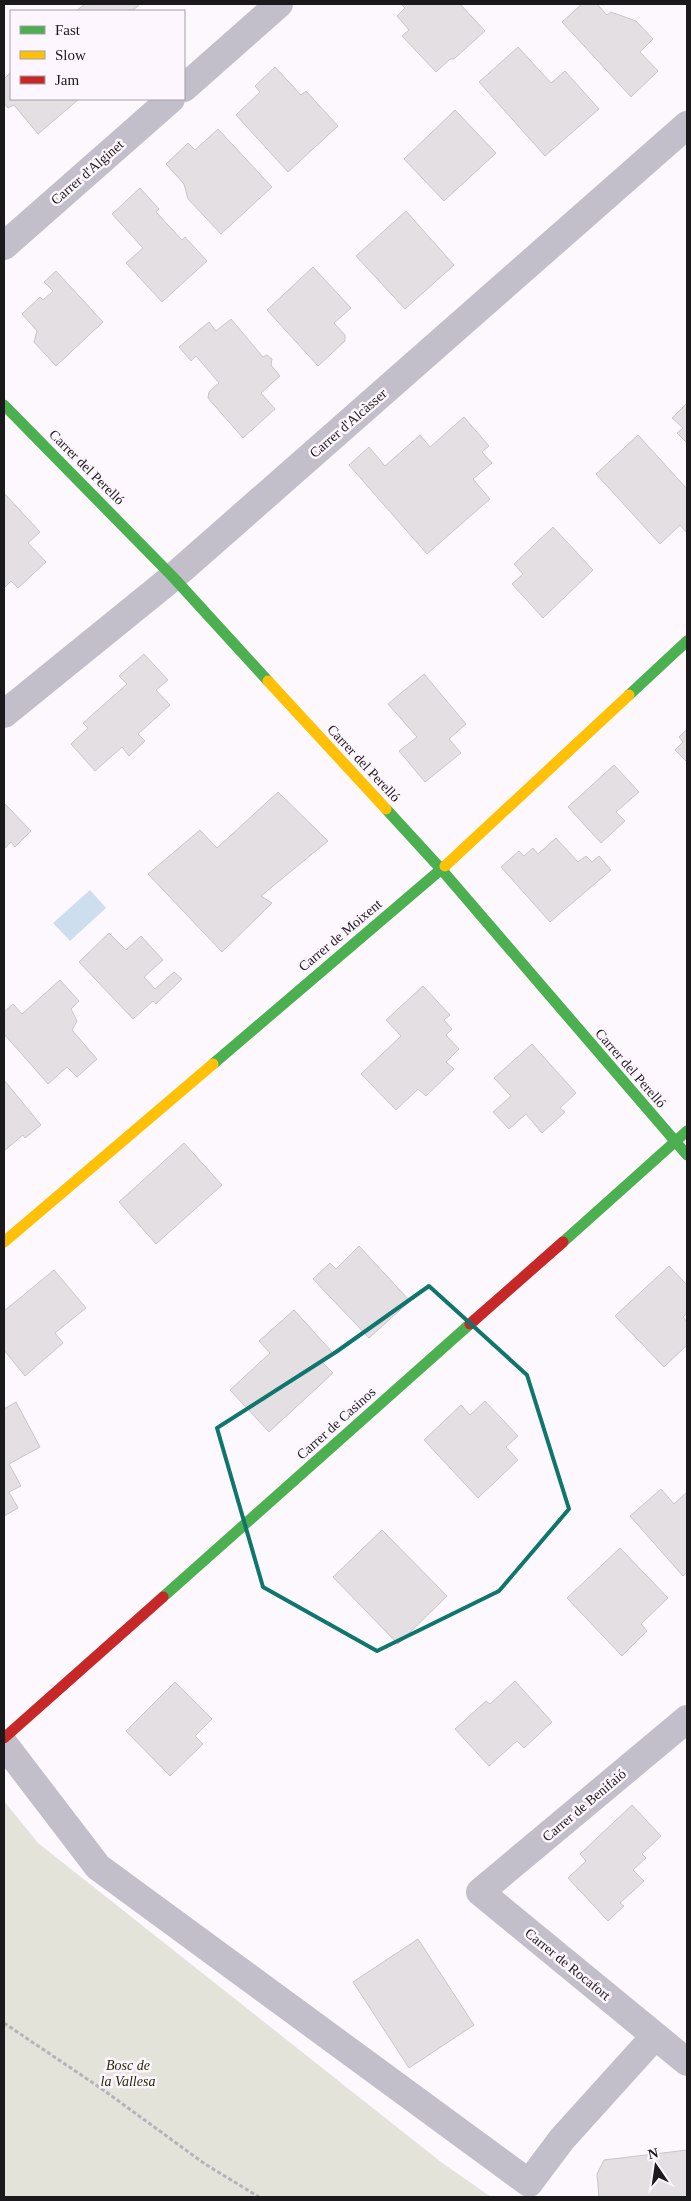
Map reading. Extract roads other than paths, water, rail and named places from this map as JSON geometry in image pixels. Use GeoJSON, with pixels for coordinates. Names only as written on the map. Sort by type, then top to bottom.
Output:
{"type":"FeatureCollection","features":[{"type":"Feature","properties":{"kind":"street"},"geometry":{"type":"LineString","coordinates":[[185,87],[279,4]]}},
{"type":"Feature","properties":{"kind":"street","name":"Carrer d'Alginet"},"geometry":{"type":"LineString","coordinates":[[4,246],[170,100]]}},
{"type":"Feature","properties":{"kind":"street","name":"Carrer d'Alcàsser"},"geometry":{"type":"LineString","coordinates":[[4,714],[173,576],[687,125]]}},
{"type":"Feature","properties":{"kind":"street","name":"Carrer del Perelló"},"geometry":{"type":"LineString","coordinates":[[4,405],[173,576],[441,869],[687,1155]]}},
{"type":"Feature","properties":{"kind":"street","name":"Carrer de Moixent"},"geometry":{"type":"LineString","coordinates":[[4,1242],[441,869],[687,641]]}},
{"type":"Feature","properties":{"kind":"street","name":"Carrer de Casinos"},"geometry":{"type":"LineString","coordinates":[[4,1738],[687,1131]]}},
{"type":"Feature","properties":{"kind":"street","name":"Carrer de Benifaió"},"geometry":{"type":"LineString","coordinates":[[480,1892],[687,1719]]}},
{"type":"Feature","properties":{"kind":"street"},"geometry":{"type":"LineString","coordinates":[[4,1744],[98,1867],[529,2183],[562,2139],[655,2036]]}},
{"type":"Feature","properties":{"kind":"street","name":"Carrer de Rocafort"},"geometry":{"type":"LineString","coordinates":[[480,1892],[687,2062]]}},
{"type":"Feature","properties":{"kind":"water"},"geometry":{"type":"Polygon","coordinates":[[[90,890],[106,908],[70,941],[53,923],[90,890]]]}},
{"type":"Feature","properties":{"kind":"park label","name":"Bosc de la Vallesa"},"geometry":{"type":"Point","coordinates":[128,2074]}}]}
